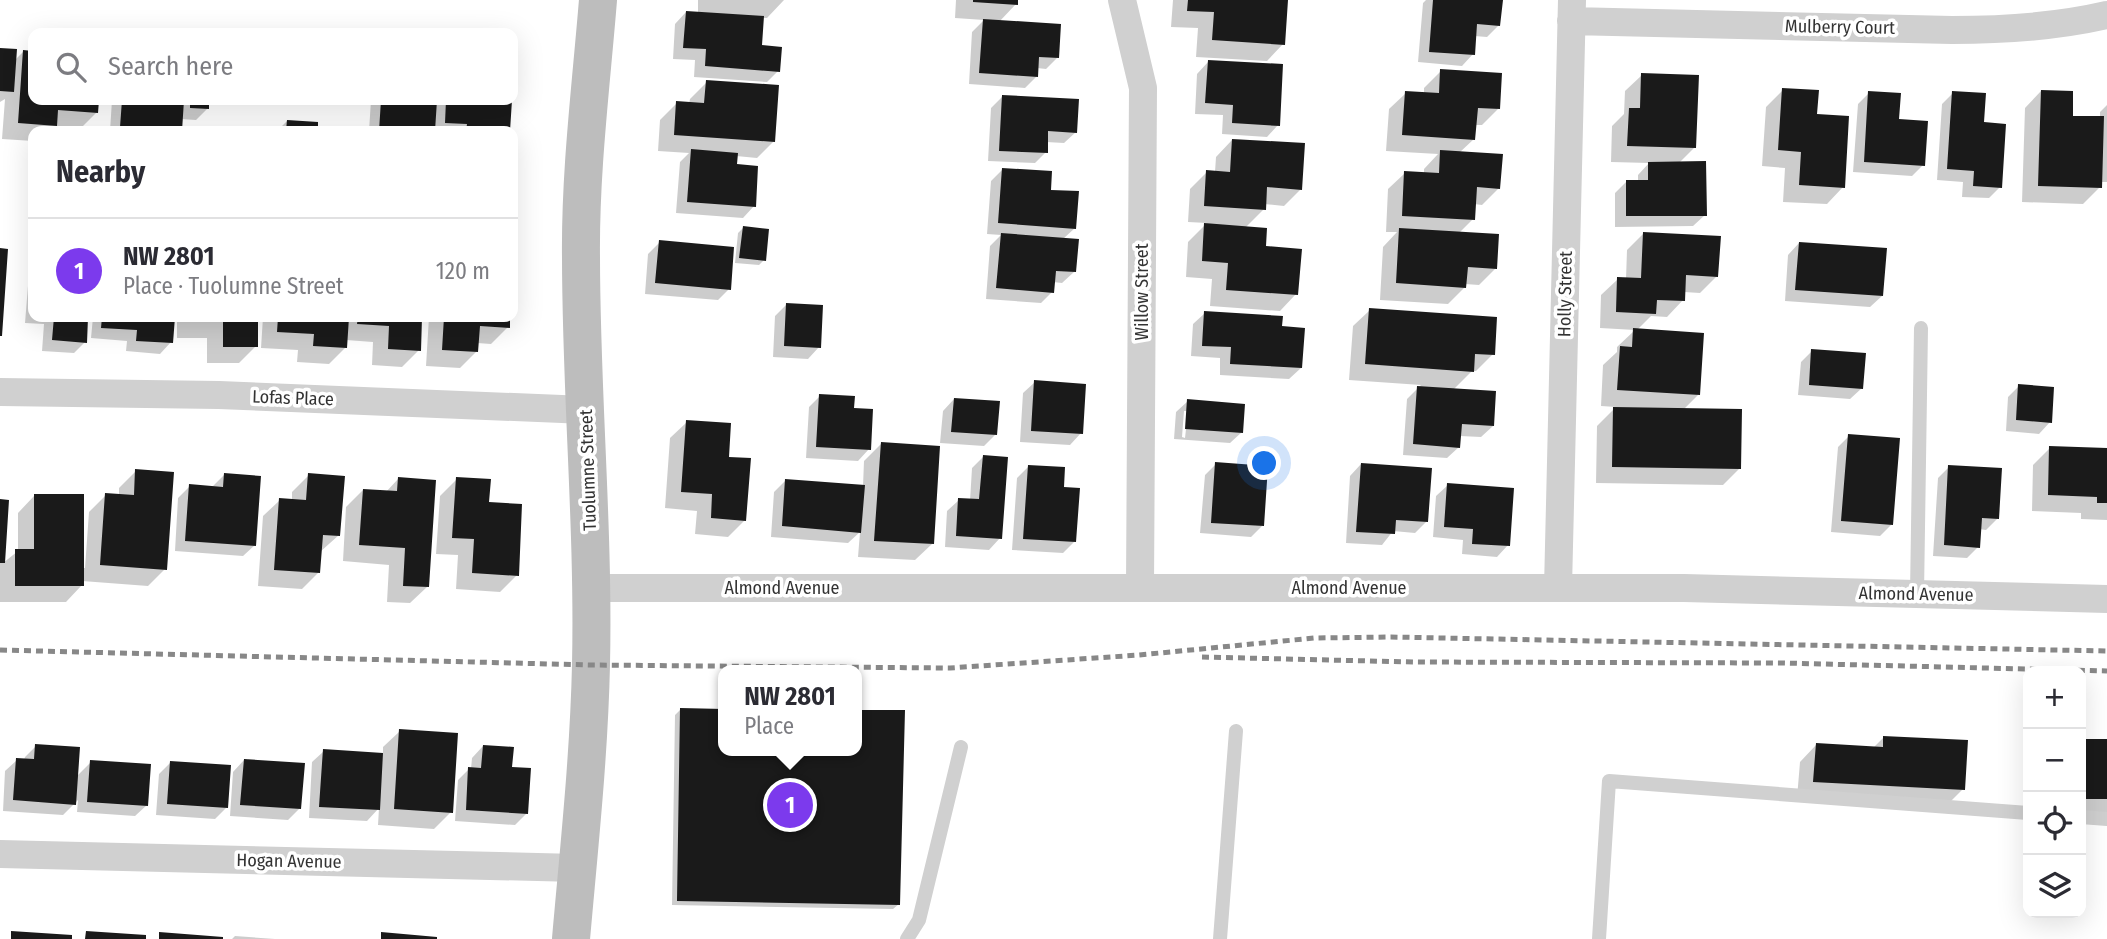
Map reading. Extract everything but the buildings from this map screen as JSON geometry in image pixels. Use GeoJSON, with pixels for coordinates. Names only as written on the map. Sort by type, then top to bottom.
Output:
{"type":"FeatureCollection","features":[{"type":"Feature","properties":{"kind":"main road","name":"Tuolumne Street"},"geometry":{"type":"LineString","coordinates":[[571,939],[589,721],[591,588],[581,258],[584,166],[598,0]]}},
{"type":"Feature","properties":{"kind":"street","name":"Willow Street"},"geometry":{"type":"LineString","coordinates":[[1122,0],[1143,89],[1140,587]]}},
{"type":"Feature","properties":{"kind":"street","name":"Mulberry Court"},"geometry":{"type":"LineString","coordinates":[[1572,10],[1952,30],[2012,30],[2107,15]]}},
{"type":"Feature","properties":{"kind":"street","name":"Holly Street"},"geometry":{"type":"LineString","coordinates":[[1558,588],[1572,10]]}},
{"type":"Feature","properties":{"kind":"street","name":"Lofas Place"},"geometry":{"type":"LineString","coordinates":[[0,392],[219,395],[586,410]]}},
{"type":"Feature","properties":{"kind":"street","name":"Almond Avenue"},"geometry":{"type":"LineString","coordinates":[[591,588],[1684,588],[2107,599]]}},
{"type":"Feature","properties":{"kind":"street","name":"Hogan Avenue"},"geometry":{"type":"LineString","coordinates":[[0,854],[577,868]]}},
{"type":"Feature","properties":{"kind":"lane"},"geometry":{"type":"LineString","coordinates":[[1917,594],[1922,328]]}},
{"type":"Feature","properties":{"kind":"lane"},"geometry":{"type":"LineString","coordinates":[[1220,939],[1236,731]]}},
{"type":"Feature","properties":{"kind":"lane"},"geometry":{"type":"LineString","coordinates":[[907,939],[919,920],[961,747]]}},
{"type":"Feature","properties":{"kind":"lane"},"geometry":{"type":"LineString","coordinates":[[1599,939],[1609,781],[2023,813]]}},
{"type":"Feature","properties":{"kind":"lane"},"geometry":{"type":"LineString","coordinates":[[2086,817],[2107,819]]}},
{"type":"Feature","properties":{"kind":"railway"},"geometry":{"type":"LineString","coordinates":[[862,667],[950,668],[1139,655],[1314,638],[1391,637],[2107,651]]}},
{"type":"Feature","properties":{"kind":"railway"},"geometry":{"type":"LineString","coordinates":[[0,650],[718,666]]}},
{"type":"Feature","properties":{"kind":"railway"},"geometry":{"type":"LineString","coordinates":[[1202,657],[1413,662],[1782,663],[2107,671]]}},
{"type":"Feature","properties":{"kind":"place","name":"NW 2801"},"geometry":{"type":"Point","coordinates":[790,805]}}]}
